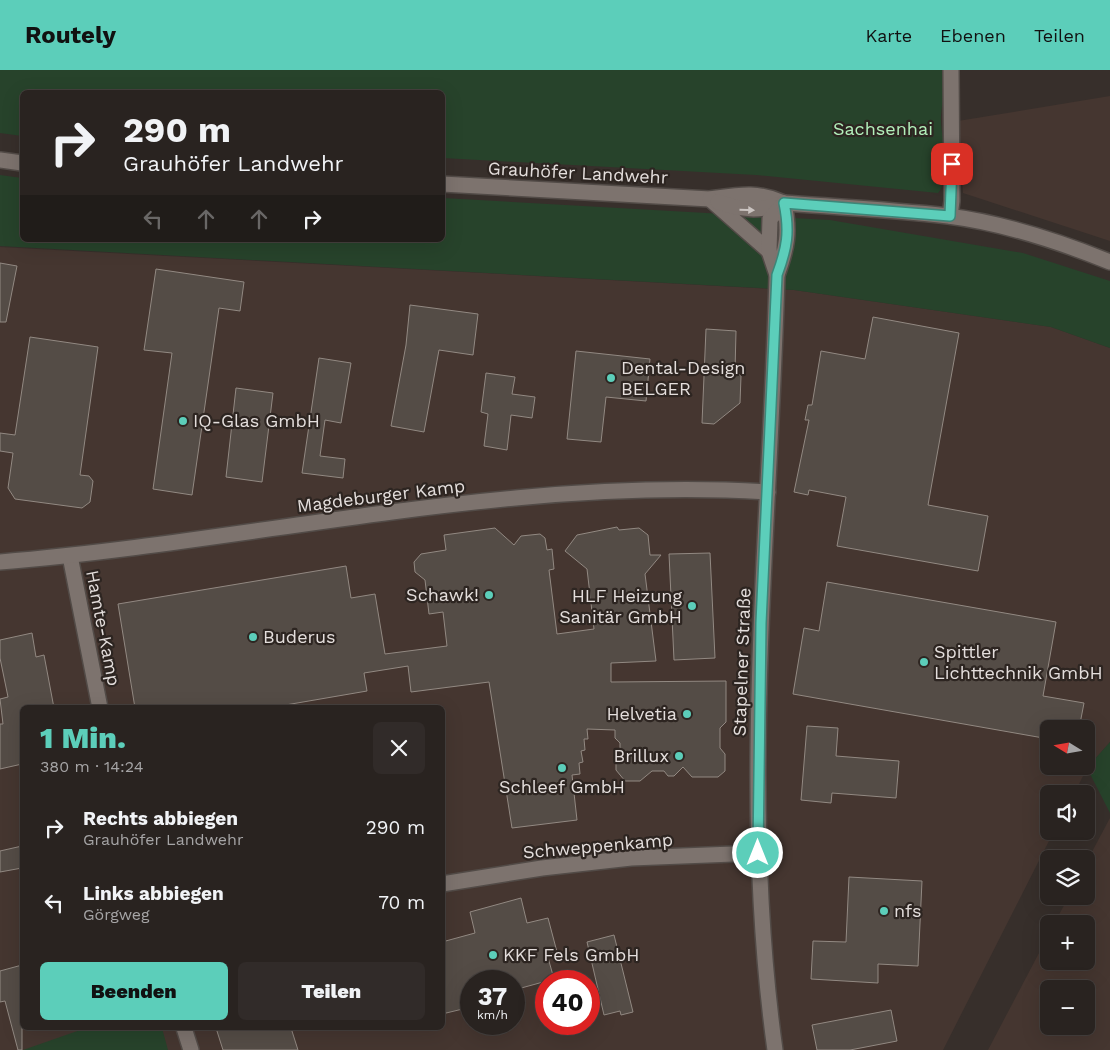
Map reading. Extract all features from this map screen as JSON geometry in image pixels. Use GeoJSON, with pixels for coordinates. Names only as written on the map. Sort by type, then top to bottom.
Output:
{"type":"FeatureCollection","features":[{"type":"Feature","properties":{"kind":"street"},"geometry":{"type":"LineString","coordinates":[[950,216],[952,201],[951,70]]}},
{"type":"Feature","properties":{"kind":"street"},"geometry":{"type":"LineString","coordinates":[[0,160],[20,163]]}},
{"type":"Feature","properties":{"kind":"street","name":"Grauhöfer Landwehr"},"geometry":{"type":"LineString","coordinates":[[445,184],[710,200],[741,194],[767,195],[784,203],[950,216],[1020,231],[1066,245],[1110,262]]}},
{"type":"Feature","properties":{"kind":"street"},"geometry":{"type":"LineString","coordinates":[[710,200],[769,251]]}},
{"type":"Feature","properties":{"kind":"street","name":"Stapelner Straße"},"geometry":{"type":"LineString","coordinates":[[777,275],[769,251],[770,219],[784,203]]}},
{"type":"Feature","properties":{"kind":"street","name":"Stapelner Straße"},"geometry":{"type":"LineString","coordinates":[[775,1050],[768,1002],[758,853],[761,623],[777,275],[786,251],[789,225],[784,203]]}},
{"type":"Feature","properties":{"kind":"street","name":"Magdeburger Kamp"},"geometry":{"type":"LineString","coordinates":[[0,562],[70,556],[267,528],[498,501],[597,492],[733,490],[768,492]]}},
{"type":"Feature","properties":{"kind":"street","name":"Hamte-Kamp"},"geometry":{"type":"LineString","coordinates":[[70,556],[99,705]]}},
{"type":"Feature","properties":{"kind":"street","name":"Schweppenkamp"},"geometry":{"type":"LineString","coordinates":[[445,884],[542,868],[631,858],[758,853]]}},
{"type":"Feature","properties":{"kind":"street"},"geometry":{"type":"LineString","coordinates":[[185,1030],[191,1050]]}},
{"type":"Feature","properties":{"kind":"shaded area"},"geometry":{"type":"Polygon","coordinates":[[[1110,96],[1110,241],[963,193],[958,121],[1110,96]]]}},
{"type":"Feature","properties":{"kind":"shaded area"},"geometry":{"type":"Polygon","coordinates":[[[0,247],[794,290],[1051,327],[1110,348],[1110,742],[1095,759],[1095,720],[1040,720],[1040,775],[1084,775],[1078,785],[1040,785],[1040,840],[1049,840],[1044,850],[1040,850],[1040,859],[943,1050],[0,1050],[0,247]]]}},
{"type":"Feature","properties":{"kind":"shaded area"},"geometry":{"type":"Polygon","coordinates":[[[1110,818],[1110,1050],[988,1050],[1040,951],[1040,970],[1095,970],[1095,915],[1059,915],[1064,905],[1095,905],[1095,850],[1093,850],[1110,818]]]}},
{"type":"Feature","properties":{"kind":"green space","name":"Sachsenhai"},"geometry":{"type":"Polygon","coordinates":[[[0,70],[948,70],[941,116],[946,167],[943,185],[938,193],[756,175],[445,158],[445,90],[20,90],[20,136],[0,133],[0,70]]]}},
{"type":"Feature","properties":{"kind":"green space"},"geometry":{"type":"Polygon","coordinates":[[[0,175],[20,178],[20,242],[445,242],[445,198],[830,220],[1023,253],[1110,281],[1110,348],[1051,327],[794,290],[0,246],[0,175]]]}},
{"type":"Feature","properties":{"kind":"green space"},"geometry":{"type":"Polygon","coordinates":[[[1110,742],[1110,813],[1091,775],[1095,775],[1095,759],[1110,742]]]}},
{"type":"Feature","properties":{"kind":"green space"},"geometry":{"type":"Polygon","coordinates":[[[80,1030],[163,1030],[168,1050],[23,1050],[80,1030]]]}},
{"type":"Feature","properties":{"kind":"building"},"geometry":{"type":"Polygon","coordinates":[[[0,263],[17,266],[6,322],[0,322],[0,263]]]}},
{"type":"Feature","properties":{"kind":"building","name":"IQ-Glas GmbH"},"geometry":{"type":"Polygon","coordinates":[[[156,269],[244,282],[240,311],[219,308],[192,495],[153,489],[172,353],[144,350],[156,269]]]}},
{"type":"Feature","properties":{"kind":"building"},"geometry":{"type":"Polygon","coordinates":[[[410,305],[478,314],[473,355],[439,350],[424,432],[391,426],[406,345],[410,305]]]}},
{"type":"Feature","properties":{"kind":"building"},"geometry":{"type":"Polygon","coordinates":[[[873,317],[959,333],[928,505],[988,516],[978,571],[837,546],[846,497],[809,490],[808,495],[794,492],[809,420],[805,420],[808,405],[812,405],[821,351],[865,359],[873,317]]]}},
{"type":"Feature","properties":{"kind":"building"},"geometry":{"type":"Polygon","coordinates":[[[706,329],[736,331],[735,371],[741,376],[740,403],[714,424],[702,423],[706,329]]]}},
{"type":"Feature","properties":{"kind":"building"},"geometry":{"type":"Polygon","coordinates":[[[30,337],[98,347],[80,475],[89,476],[93,481],[90,502],[82,508],[15,499],[8,488],[13,453],[0,451],[0,433],[15,435],[30,337]]]}},
{"type":"Feature","properties":{"kind":"building","name":"Dental-Design BELGER"},"geometry":{"type":"Polygon","coordinates":[[[576,351],[650,359],[646,401],[606,397],[601,442],[567,439],[576,351]]]}},
{"type":"Feature","properties":{"kind":"building"},"geometry":{"type":"Polygon","coordinates":[[[319,358],[351,363],[341,423],[325,420],[320,456],[345,459],[343,478],[302,473],[319,358]]]}},
{"type":"Feature","properties":{"kind":"building"},"geometry":{"type":"Polygon","coordinates":[[[486,373],[515,377],[512,394],[535,397],[532,418],[511,415],[507,450],[484,446],[488,414],[481,412],[486,373]]]}},
{"type":"Feature","properties":{"kind":"building"},"geometry":{"type":"Polygon","coordinates":[[[236,388],[273,393],[262,482],[226,477],[236,388]]]}},
{"type":"Feature","properties":{"kind":"building"},"geometry":{"type":"Polygon","coordinates":[[[617,527],[619,530],[639,528],[648,535],[650,555],[661,555],[645,574],[656,661],[611,663],[611,682],[726,681],[726,722],[720,728],[720,748],[725,754],[725,771],[718,777],[692,777],[683,767],[674,776],[668,776],[664,771],[652,771],[640,781],[625,781],[616,770],[616,759],[620,755],[620,743],[615,738],[615,730],[587,729],[588,739],[584,739],[585,750],[581,751],[583,762],[579,763],[580,774],[572,775],[577,820],[512,828],[489,682],[411,692],[408,666],[364,673],[367,691],[285,705],[135,705],[118,604],[346,566],[351,598],[375,594],[385,654],[447,646],[443,612],[429,614],[425,580],[415,572],[414,562],[421,554],[446,550],[444,535],[495,528],[514,545],[521,536],[540,534],[545,538],[547,550],[552,549],[554,569],[549,570],[557,634],[594,629],[587,569],[565,551],[577,535],[617,527]]]}},
{"type":"Feature","properties":{"kind":"building","name":"HLF Heizung Sanitär GmbH"},"geometry":{"type":"Polygon","coordinates":[[[710,553],[715,658],[674,660],[669,554],[710,553]]]}},
{"type":"Feature","properties":{"kind":"building","name":"Spittler Lichttechnik GmbH"},"geometry":{"type":"Polygon","coordinates":[[[827,582],[1056,622],[1043,696],[1084,703],[1081,720],[1040,720],[1040,737],[793,694],[804,628],[819,631],[827,582]]]}},
{"type":"Feature","properties":{"kind":"building"},"geometry":{"type":"Polygon","coordinates":[[[32,633],[36,657],[44,655],[53,705],[20,705],[20,764],[0,769],[0,724],[3,724],[0,699],[8,697],[0,658],[0,640],[32,633]]]}},
{"type":"Feature","properties":{"kind":"building"},"geometry":{"type":"Polygon","coordinates":[[[807,726],[838,728],[836,756],[899,761],[896,798],[832,793],[831,803],[801,800],[807,726]]]}},
{"type":"Feature","properties":{"kind":"building"},"geometry":{"type":"Polygon","coordinates":[[[20,846],[20,868],[0,872],[0,851],[20,846]]]}},
{"type":"Feature","properties":{"kind":"building","name":"nfs"},"geometry":{"type":"Polygon","coordinates":[[[849,877],[922,881],[918,966],[878,964],[878,983],[811,979],[813,941],[846,942],[849,877]]]}},
{"type":"Feature","properties":{"kind":"building","name":"KKF Fels GmbH"},"geometry":{"type":"Polygon","coordinates":[[[521,898],[527,923],[548,918],[557,952],[547,954],[551,970],[535,970],[535,984],[525,987],[525,970],[460,970],[460,1010],[445,1013],[445,941],[475,933],[470,912],[521,898]]]}},
{"type":"Feature","properties":{"kind":"building"},"geometry":{"type":"Polygon","coordinates":[[[614,935],[633,1012],[621,1015],[620,1011],[604,1015],[600,998],[600,970],[594,970],[587,942],[614,935]]]}},
{"type":"Feature","properties":{"kind":"building"},"geometry":{"type":"Polygon","coordinates":[[[20,966],[20,1030],[22,1030],[22,1050],[18,1050],[5,1001],[0,1002],[0,971],[20,966]]]}},
{"type":"Feature","properties":{"kind":"building"},"geometry":{"type":"Polygon","coordinates":[[[891,1010],[897,1041],[850,1050],[817,1050],[812,1025],[891,1010]]]}},
{"type":"Feature","properties":{"kind":"building"},"geometry":{"type":"Polygon","coordinates":[[[217,1030],[292,1030],[298,1050],[223,1050],[217,1030]]]}},
{"type":"Feature","properties":{"kind":"place","name":"Dental-Design BELGER"},"geometry":{"type":"Point","coordinates":[611,378]}},
{"type":"Feature","properties":{"kind":"place","name":"IQ-Glas GmbH"},"geometry":{"type":"Point","coordinates":[183,421]}},
{"type":"Feature","properties":{"kind":"place","name":"Schawk!"},"geometry":{"type":"Point","coordinates":[489,595]}},
{"type":"Feature","properties":{"kind":"place","name":"HLF Heizung Sanitär GmbH"},"geometry":{"type":"Point","coordinates":[692,606]}},
{"type":"Feature","properties":{"kind":"place","name":"Buderus"},"geometry":{"type":"Point","coordinates":[253,637]}},
{"type":"Feature","properties":{"kind":"place","name":"Spittler Lichttechnik GmbH"},"geometry":{"type":"Point","coordinates":[924,662]}},
{"type":"Feature","properties":{"kind":"place","name":"Helvetia"},"geometry":{"type":"Point","coordinates":[687,714]}},
{"type":"Feature","properties":{"kind":"place","name":"Brillux"},"geometry":{"type":"Point","coordinates":[679,756]}},
{"type":"Feature","properties":{"kind":"place","name":"Schleef GmbH"},"geometry":{"type":"Point","coordinates":[562,768]}},
{"type":"Feature","properties":{"kind":"place","name":"nfs"},"geometry":{"type":"Point","coordinates":[884,911]}},
{"type":"Feature","properties":{"kind":"place","name":"KKF Fels GmbH"},"geometry":{"type":"Point","coordinates":[493,955]}},
{"type":"Feature","properties":{"kind":"route"},"geometry":{"type":"LineString","coordinates":[[758,853],[762,612],[777,275],[786,251],[789,225],[784,203],[950,216],[952,164]]}}]}
